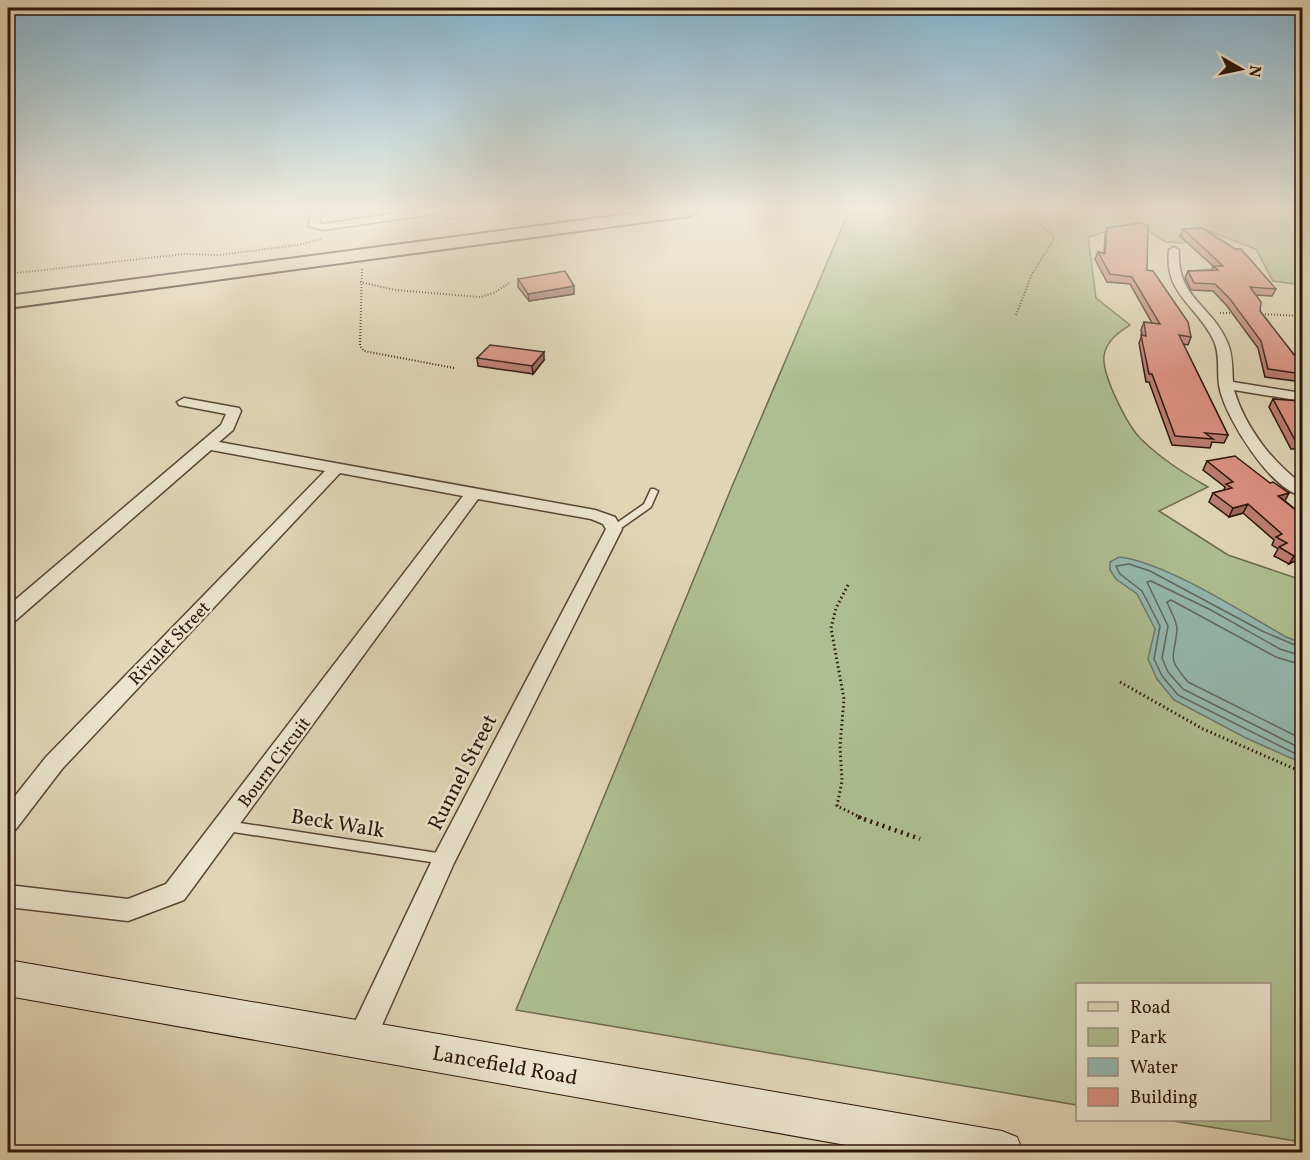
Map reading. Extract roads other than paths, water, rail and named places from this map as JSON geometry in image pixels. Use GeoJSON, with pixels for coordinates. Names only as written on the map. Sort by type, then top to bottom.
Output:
{"type":"FeatureCollection","features":[{"type":"Feature","properties":{"kind":"main road"},"geometry":{"type":"LineString","coordinates":[[8,290],[200,265]]}},
{"type":"Feature","properties":{"kind":"main road"},"geometry":{"type":"LineString","coordinates":[[8,302],[286,265]]}},
{"type":"Feature","properties":{"kind":"main road","name":"Lancefield Road"},"geometry":{"type":"LineString","coordinates":[[8,978],[1002,1152]]}},
{"type":"Feature","properties":{"kind":"street"},"geometry":{"type":"LineString","coordinates":[[1172,265],[1180,289],[1222,343],[1226,363],[1226,385],[1231,404],[1259,453],[1281,476],[1302,491]]}},
{"type":"Feature","properties":{"kind":"street"},"geometry":{"type":"LineString","coordinates":[[1226,385],[1302,398]]}},
{"type":"Feature","properties":{"kind":"street"},"geometry":{"type":"LineString","coordinates":[[8,616],[209,445],[228,427],[234,411],[184,402]]}},
{"type":"Feature","properties":{"kind":"street"},"geometry":{"type":"LineString","coordinates":[[209,445],[595,515],[609,521],[614,529]]}},
{"type":"Feature","properties":{"kind":"street","name":"Rivulet Street"},"geometry":{"type":"LineString","coordinates":[[8,822],[54,763],[335,469]]}},
{"type":"Feature","properties":{"kind":"street","name":"Bourn Circuit"},"geometry":{"type":"LineString","coordinates":[[8,896],[128,910],[175,892],[473,494]]}},
{"type":"Feature","properties":{"kind":"street","name":"Runnel Street"},"geometry":{"type":"LineString","coordinates":[[361,1040],[444,859],[614,529]]}},
{"type":"Feature","properties":{"kind":"lane","name":"Runnel Street"},"geometry":{"type":"LineString","coordinates":[[614,529],[648,505],[654,491]]}},
{"type":"Feature","properties":{"kind":"lane","name":"Beck Walk"},"geometry":{"type":"LineString","coordinates":[[226,826],[444,859]]}},
{"type":"Feature","properties":{"kind":"water"},"geometry":{"type":"Polygon","coordinates":[[[1119,557],[1159,568],[1181,578],[1286,637],[1302,643],[1302,763],[1246,738],[1174,700],[1157,679],[1148,659],[1155,629],[1137,594],[1116,579],[1110,570],[1110,562],[1119,557]]]}}]}
